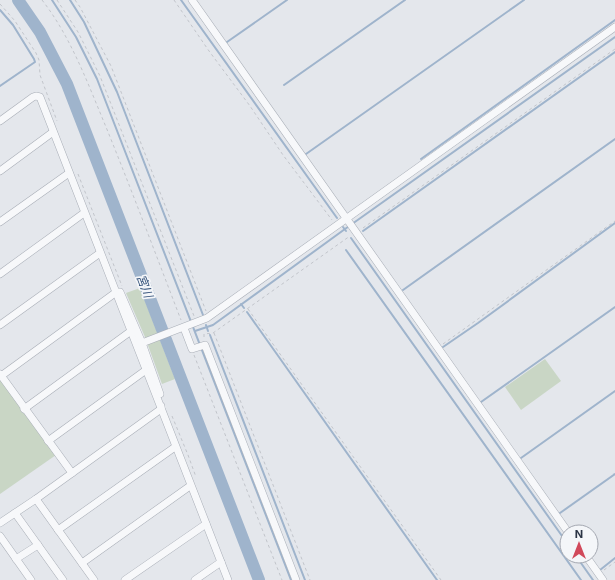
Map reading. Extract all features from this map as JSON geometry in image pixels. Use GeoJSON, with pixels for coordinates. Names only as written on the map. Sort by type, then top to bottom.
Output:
{"type":"FeatureCollection","features":[{"type":"Feature","properties":{"kind":"street"},"geometry":{"type":"LineString","coordinates":[[192,0],[562,524]]}},
{"type":"Feature","properties":{"kind":"street"},"geometry":{"type":"LineString","coordinates":[[144,343],[207,318],[335,225],[351,225],[615,27]]}},
{"type":"Feature","properties":{"kind":"street"},"geometry":{"type":"LineString","coordinates":[[0,120],[36,96],[40,97],[190,486],[228,580]]}},
{"type":"Feature","properties":{"kind":"street"},"geometry":{"type":"LineString","coordinates":[[0,171],[53,132]]}},
{"type":"Feature","properties":{"kind":"street"},"geometry":{"type":"LineString","coordinates":[[0,222],[69,173]]}},
{"type":"Feature","properties":{"kind":"street"},"geometry":{"type":"LineString","coordinates":[[0,274],[84,213]]}},
{"type":"Feature","properties":{"kind":"street"},"geometry":{"type":"LineString","coordinates":[[0,325],[100,253]]}},
{"type":"Feature","properties":{"kind":"street"},"geometry":{"type":"LineString","coordinates":[[72,473],[0,375],[115,293],[120,292],[144,343],[160,396],[161,409]]}},
{"type":"Feature","properties":{"kind":"street"},"geometry":{"type":"LineString","coordinates":[[189,325],[296,580]]}},
{"type":"Feature","properties":{"kind":"street"},"geometry":{"type":"LineString","coordinates":[[24,409],[131,331]]}},
{"type":"Feature","properties":{"kind":"street"},"geometry":{"type":"LineString","coordinates":[[48,441],[146,370]]}},
{"type":"Feature","properties":{"kind":"street"},"geometry":{"type":"LineString","coordinates":[[0,523],[36,499],[161,409]]}},
{"type":"Feature","properties":{"kind":"street"},"geometry":{"type":"LineString","coordinates":[[58,530],[175,447]]}},
{"type":"Feature","properties":{"kind":"street"},"geometry":{"type":"LineString","coordinates":[[82,563],[190,486]]}},
{"type":"Feature","properties":{"kind":"street"},"geometry":{"type":"LineString","coordinates":[[36,499],[93,580]]}},
{"type":"Feature","properties":{"kind":"street"},"geometry":{"type":"LineString","coordinates":[[15,513],[63,580]]}},
{"type":"Feature","properties":{"kind":"street"},"geometry":{"type":"LineString","coordinates":[[125,580],[206,524]]}},
{"type":"Feature","properties":{"kind":"street"},"geometry":{"type":"LineString","coordinates":[[0,536],[31,580]]}},
{"type":"Feature","properties":{"kind":"street"},"geometry":{"type":"LineString","coordinates":[[16,559],[38,545]]}},
{"type":"Feature","properties":{"kind":"street"},"geometry":{"type":"LineString","coordinates":[[195,580],[221,562]]}},
{"type":"Feature","properties":{"kind":"street"},"geometry":{"type":"LineString","coordinates":[[592,564],[601,577]]}},
{"type":"Feature","properties":{"kind":"path"},"geometry":{"type":"LineString","coordinates":[[42,0],[78,60],[189,325]]}},
{"type":"Feature","properties":{"kind":"path"},"geometry":{"type":"LineString","coordinates":[[57,0],[78,32],[100,76],[189,325]]}},
{"type":"Feature","properties":{"kind":"path"},"geometry":{"type":"LineString","coordinates":[[75,0],[114,73],[207,318]]}},
{"type":"Feature","properties":{"kind":"path"},"geometry":{"type":"LineString","coordinates":[[174,0],[283,155],[335,225]]}},
{"type":"Feature","properties":{"kind":"path"},"geometry":{"type":"LineString","coordinates":[[0,4],[15,21],[36,53],[39,60],[40,75],[59,126]]}},
{"type":"Feature","properties":{"kind":"path"},"geometry":{"type":"LineString","coordinates":[[282,580],[199,347],[204,334],[213,333],[248,308],[351,225],[615,49]]}},
{"type":"Feature","properties":{"kind":"path"},"geometry":{"type":"LineString","coordinates":[[76,169],[122,285]]}},
{"type":"Feature","properties":{"kind":"path"},"geometry":{"type":"LineString","coordinates":[[438,348],[615,221]]}},
{"type":"Feature","properties":{"kind":"path"},"geometry":{"type":"LineString","coordinates":[[248,308],[441,580]]}},
{"type":"Feature","properties":{"kind":"path"},"geometry":{"type":"LineString","coordinates":[[213,333],[310,580]]}},
{"type":"Feature","properties":{"kind":"path"},"geometry":{"type":"LineString","coordinates":[[601,577],[615,562]]}},
{"type":"Feature","properties":{"kind":"green space"},"geometry":{"type":"Polygon","coordinates":[[[140,288],[175,379],[162,384],[145,337],[126,293],[140,288]]]}},
{"type":"Feature","properties":{"kind":"green space"},"geometry":{"type":"Polygon","coordinates":[[[545,359],[561,381],[521,410],[505,387],[545,359]]]}},
{"type":"Feature","properties":{"kind":"green space"},"geometry":{"type":"Polygon","coordinates":[[[0,378],[56,455],[0,494],[0,378]]]}},
{"type":"Feature","properties":{"kind":"waterway","name":"宮川"},"geometry":{"type":"LineString","coordinates":[[18,0],[40,32],[67,84],[259,580]]}},
{"type":"Feature","properties":{"kind":"waterway"},"geometry":{"type":"LineString","coordinates":[[52,0],[76,37],[97,79],[291,580]]}},
{"type":"Feature","properties":{"kind":"waterway"},"geometry":{"type":"LineString","coordinates":[[70,0],[84,22],[117,92],[203,315]]}},
{"type":"Feature","properties":{"kind":"waterway"},"geometry":{"type":"LineString","coordinates":[[181,0],[337,218]]}},
{"type":"Feature","properties":{"kind":"waterway"},"geometry":{"type":"LineString","coordinates":[[227,42],[287,0]]}},
{"type":"Feature","properties":{"kind":"waterway"},"geometry":{"type":"LineString","coordinates":[[284,85],[405,0]]}},
{"type":"Feature","properties":{"kind":"waterway"},"geometry":{"type":"LineString","coordinates":[[306,154],[524,0]]}},
{"type":"Feature","properties":{"kind":"waterway"},"geometry":{"type":"LineString","coordinates":[[0,10],[13,25],[35,62],[0,86]]}},
{"type":"Feature","properties":{"kind":"waterway"},"geometry":{"type":"LineString","coordinates":[[421,159],[615,20]]}},
{"type":"Feature","properties":{"kind":"waterway"},"geometry":{"type":"LineString","coordinates":[[195,331],[213,325],[615,37]]}},
{"type":"Feature","properties":{"kind":"waterway"},"geometry":{"type":"LineString","coordinates":[[363,231],[615,52]]}},
{"type":"Feature","properties":{"kind":"waterway"},"geometry":{"type":"LineString","coordinates":[[403,290],[615,139]]}},
{"type":"Feature","properties":{"kind":"waterway"},"geometry":{"type":"LineString","coordinates":[[443,347],[615,223]]}},
{"type":"Feature","properties":{"kind":"waterway"},"geometry":{"type":"LineString","coordinates":[[343,227],[346,231]]}},
{"type":"Feature","properties":{"kind":"waterway"},"geometry":{"type":"LineString","coordinates":[[351,238],[559,532]]}},
{"type":"Feature","properties":{"kind":"waterway"},"geometry":{"type":"LineString","coordinates":[[346,250],[581,580]]}},
{"type":"Feature","properties":{"kind":"waterway"},"geometry":{"type":"LineString","coordinates":[[241,304],[244,308]]}},
{"type":"Feature","properties":{"kind":"waterway"},"geometry":{"type":"LineString","coordinates":[[481,402],[615,307]]}},
{"type":"Feature","properties":{"kind":"waterway"},"geometry":{"type":"LineString","coordinates":[[247,312],[437,580]]}},
{"type":"Feature","properties":{"kind":"waterway"},"geometry":{"type":"LineString","coordinates":[[206,325],[208,331]]}},
{"type":"Feature","properties":{"kind":"waterway"},"geometry":{"type":"LineString","coordinates":[[210,335],[305,580]]}},
{"type":"Feature","properties":{"kind":"waterway"},"geometry":{"type":"LineString","coordinates":[[521,458],[615,391]]}},
{"type":"Feature","properties":{"kind":"waterway"},"geometry":{"type":"LineString","coordinates":[[560,513],[615,474]]}},
{"type":"Feature","properties":{"kind":"waterway"},"geometry":{"type":"LineString","coordinates":[[600,570],[615,558]]}},
{"type":"Feature","properties":{"kind":"waterway"},"geometry":{"type":"LineString","coordinates":[[582,564],[593,580]]}}]}
